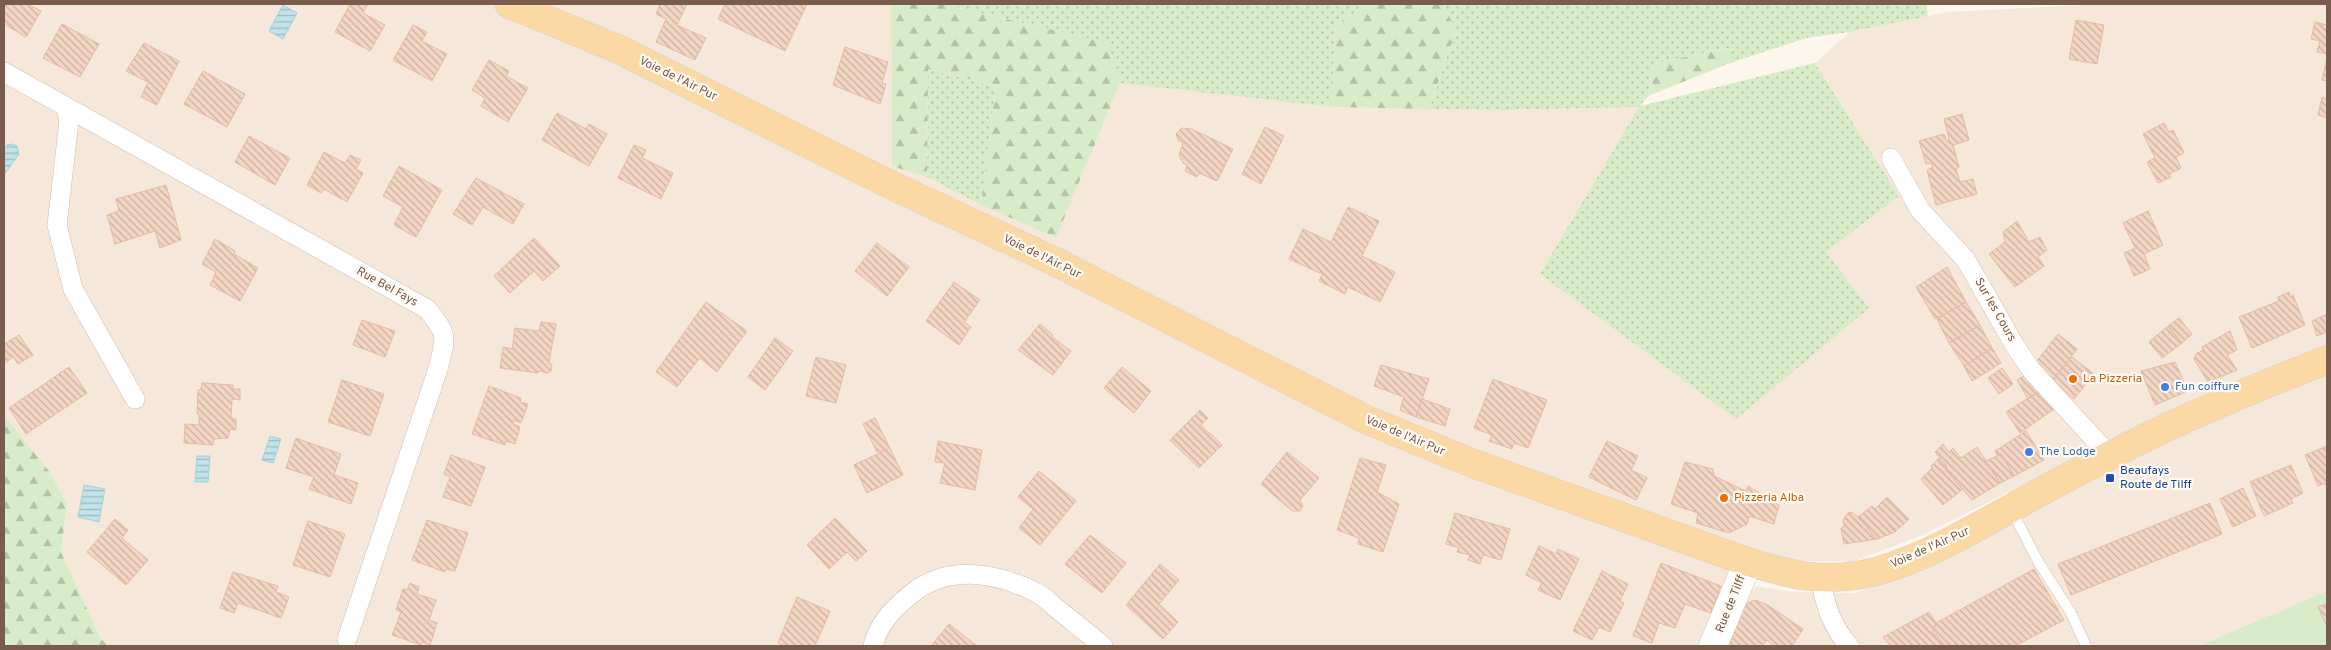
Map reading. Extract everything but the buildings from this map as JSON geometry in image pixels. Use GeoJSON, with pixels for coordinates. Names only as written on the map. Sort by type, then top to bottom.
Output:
{"type":"FeatureCollection","features":[{"type":"Feature","properties":{"kind":"main road","name":"Voie de l'Air Pur"},"geometry":{"type":"LineString","coordinates":[[509,4],[618,49],[894,187],[1056,262],[1367,420],[1472,463],[1748,562],[1784,573],[1821,579],[1860,575],[1931,550],[2184,418],[2327,360]]}},
{"type":"Feature","properties":{"kind":"main road","name":"Rue de Tilff"},"geometry":{"type":"LineString","coordinates":[[1713,646],[1748,562]]}},
{"type":"Feature","properties":{"kind":"street","name":"Rue Bel Fays"},"geometry":{"type":"LineString","coordinates":[[4,72],[427,309],[444,330],[444,346],[438,369],[347,639]]}},
{"type":"Feature","properties":{"kind":"street"},"geometry":{"type":"LineString","coordinates":[[66,107],[69,121],[57,225],[73,289],[135,399]]}},
{"type":"Feature","properties":{"kind":"street","name":"Sur les Cours"},"geometry":{"type":"LineString","coordinates":[[1891,158],[1920,210],[1966,260],[2015,346],[2032,371],[2109,456]]}},
{"type":"Feature","properties":{"kind":"street"},"geometry":{"type":"LineString","coordinates":[[873,646],[878,630],[892,610],[915,592],[936,580],[963,573],[986,574],[1036,592],[1103,646]]}},
{"type":"Feature","properties":{"kind":"street"},"geometry":{"type":"LineString","coordinates":[[1821,579],[1827,611],[1835,628],[1849,646]]}},
{"type":"Feature","properties":{"kind":"lane"},"geometry":{"type":"LineString","coordinates":[[2011,508],[2039,563],[2071,613],[2086,646]]}},
{"type":"Feature","properties":{"kind":"shaded area"},"geometry":{"type":"Polygon","coordinates":[[[4,4],[891,4],[892,166],[927,177],[981,205],[1056,238],[1120,83],[1332,107],[1504,110],[1639,107],[1826,252],[1899,196],[1815,63],[1850,32],[1948,12],[2102,4],[2327,4],[2327,347],[2210,391],[1925,534],[1852,562],[1781,560],[1740,544],[1732,572],[1700,646],[109,646],[101,639],[61,552],[67,503],[49,471],[4,415],[4,4]]]}},
{"type":"Feature","properties":{"kind":"shaded area"},"geometry":{"type":"Polygon","coordinates":[[[2327,371],[2327,591],[2198,646],[1722,646],[1744,597],[1756,586],[1793,592],[1855,593],[1910,574],[2188,428],[2327,371]]]}},
{"type":"Feature","properties":{"kind":"green space"},"geometry":{"type":"Polygon","coordinates":[[[891,4],[943,4],[1108,43],[1120,83],[1056,238],[981,205],[996,86],[928,69],[927,177],[892,166],[891,4]]]}},
{"type":"Feature","properties":{"kind":"green space"},"geometry":{"type":"Polygon","coordinates":[[[943,4],[1369,4],[1335,25],[1332,107],[1120,83],[1107,43],[943,4]]]}},
{"type":"Feature","properties":{"kind":"green space"},"geometry":{"type":"Polygon","coordinates":[[[1369,4],[1443,4],[1456,30],[1429,109],[1332,107],[1335,25],[1369,4]]]}},
{"type":"Feature","properties":{"kind":"green space"},"geometry":{"type":"Polygon","coordinates":[[[1443,4],[1926,4],[1928,16],[1850,32],[1806,38],[1730,63],[1728,48],[1653,64],[1648,96],[1640,106],[1815,63],[1899,196],[1826,252],[1869,308],[1736,419],[1540,274],[1639,107],[1504,110],[1429,109],[1456,30],[1443,4]]]}},
{"type":"Feature","properties":{"kind":"green space"},"geometry":{"type":"Polygon","coordinates":[[[1729,48],[1730,63],[1648,96],[1653,64],[1729,48]]]}},
{"type":"Feature","properties":{"kind":"green space"},"geometry":{"type":"Polygon","coordinates":[[[928,69],[996,86],[981,205],[927,177],[928,69]]]}},
{"type":"Feature","properties":{"kind":"green space"},"geometry":{"type":"Polygon","coordinates":[[[4,415],[49,471],[67,503],[61,552],[101,639],[109,646],[4,646],[4,415]]]}},
{"type":"Feature","properties":{"kind":"green space"},"geometry":{"type":"Polygon","coordinates":[[[2327,591],[2327,646],[2198,646],[2327,591]]]}},
{"type":"Feature","properties":{"kind":"water"},"geometry":{"type":"Polygon","coordinates":[[[283,5],[297,13],[283,39],[269,31],[283,5]]]}},
{"type":"Feature","properties":{"kind":"water"},"geometry":{"type":"Polygon","coordinates":[[[7,145],[17,146],[19,154],[4,175],[4,149],[7,145]]]}},
{"type":"Feature","properties":{"kind":"water"},"geometry":{"type":"Polygon","coordinates":[[[270,436],[281,439],[273,463],[262,460],[270,436]]]}},
{"type":"Feature","properties":{"kind":"water"},"geometry":{"type":"Polygon","coordinates":[[[197,456],[210,456],[208,482],[195,482],[197,456]]]}},
{"type":"Feature","properties":{"kind":"water"},"geometry":{"type":"Polygon","coordinates":[[[84,485],[105,489],[99,522],[78,517],[84,485]]]}},
{"type":"Feature","properties":{"kind":"place","name":"La Pizzeria"},"geometry":{"type":"Point","coordinates":[2073,379]}},
{"type":"Feature","properties":{"kind":"place","name":"Fun coiffure"},"geometry":{"type":"Point","coordinates":[2165,387]}},
{"type":"Feature","properties":{"kind":"place","name":"The Lodge"},"geometry":{"type":"Point","coordinates":[2029,452]}},
{"type":"Feature","properties":{"kind":"place","name":"Beaufays Route de Tilff"},"geometry":{"type":"Point","coordinates":[2110,478]}},
{"type":"Feature","properties":{"kind":"place","name":"Pizzeria Alba"},"geometry":{"type":"Point","coordinates":[1724,498]}}]}
